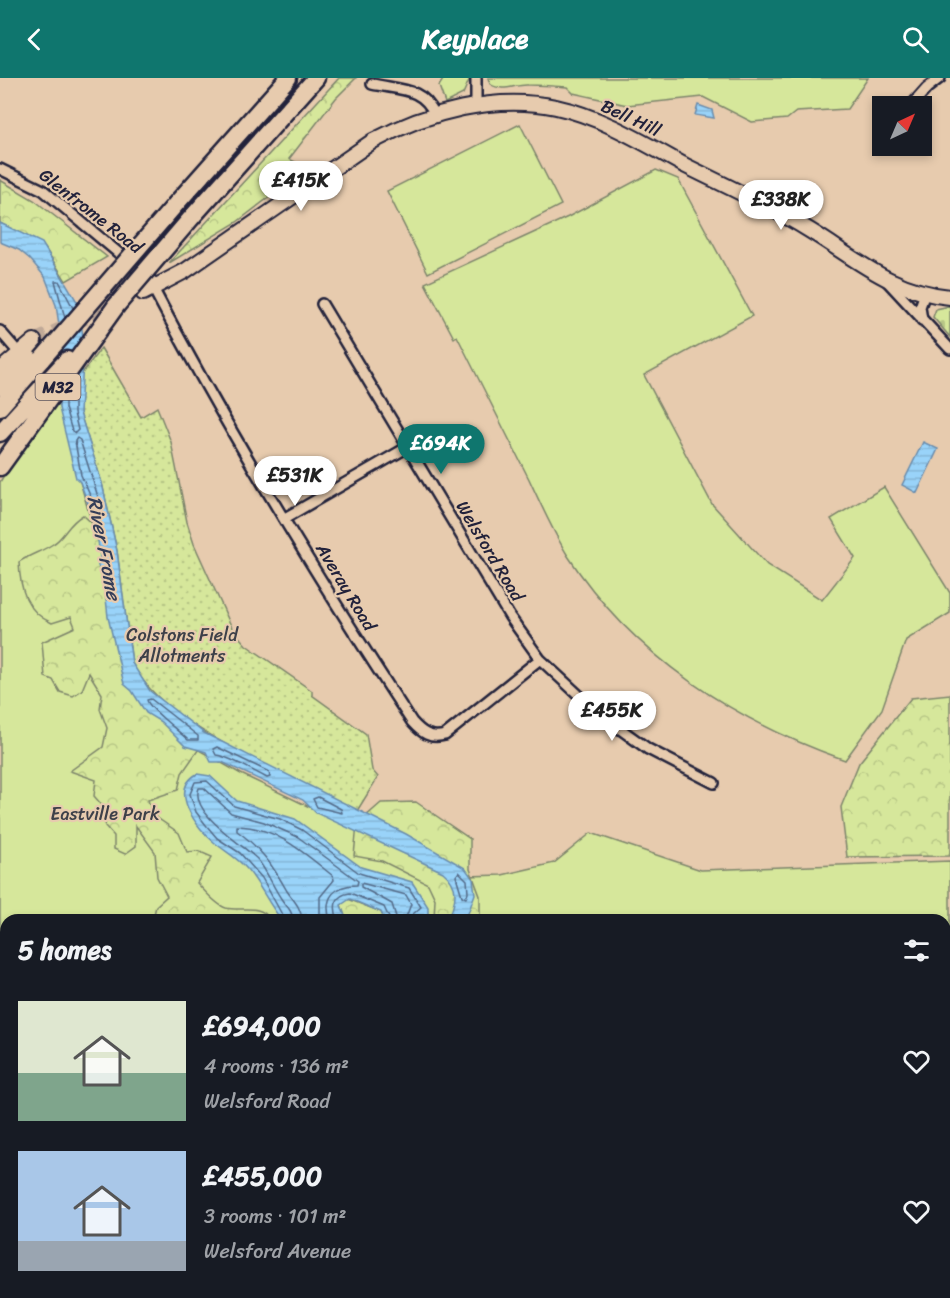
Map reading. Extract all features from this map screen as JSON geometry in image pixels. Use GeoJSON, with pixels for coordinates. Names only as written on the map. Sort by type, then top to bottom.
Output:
{"type":"FeatureCollection","features":[{"type":"Feature","properties":{"kind":"highway","name":"M32"},"geometry":{"type":"LineString","coordinates":[[0,407],[99,291],[288,78]]}},
{"type":"Feature","properties":{"kind":"highway","name":"M32"},"geometry":{"type":"LineString","coordinates":[[0,433],[116,306],[316,78]]}},
{"type":"Feature","properties":{"kind":"highway","name":"M32"},"geometry":{"type":"LineString","coordinates":[[0,386],[99,291]]}},
{"type":"Feature","properties":{"kind":"highway","name":"M32"},"geometry":{"type":"LineString","coordinates":[[0,467],[116,306]]}},
{"type":"Feature","properties":{"kind":"main road","name":"Bell Hill"},"geometry":{"type":"LineString","coordinates":[[151,289],[224,246],[373,141],[405,124],[435,115],[498,103],[556,107],[598,121],[778,211],[886,280],[925,293],[950,297]]}},
{"type":"Feature","properties":{"kind":"main road"},"geometry":{"type":"LineString","coordinates":[[0,370],[34,341]]}},
{"type":"Feature","properties":{"kind":"main road"},"geometry":{"type":"LineString","coordinates":[[0,386],[17,356]]}},
{"type":"Feature","properties":{"kind":"street"},"geometry":{"type":"LineString","coordinates":[[476,78],[476,107]]}},
{"type":"Feature","properties":{"kind":"street"},"geometry":{"type":"LineString","coordinates":[[920,96],[940,78]]}},
{"type":"Feature","properties":{"kind":"street"},"geometry":{"type":"LineString","coordinates":[[372,84],[428,100],[435,115]]}},
{"type":"Feature","properties":{"kind":"street","name":"Glenfrome Road"},"geometry":{"type":"LineString","coordinates":[[0,169],[43,190],[151,289]]}},
{"type":"Feature","properties":{"kind":"street"},"geometry":{"type":"LineString","coordinates":[[886,280],[950,349]]}},
{"type":"Feature","properties":{"kind":"street","name":"Averay Road"},"geometry":{"type":"LineString","coordinates":[[151,289],[352,630],[412,722],[422,732],[433,736],[445,735],[540,659]]}},
{"type":"Feature","properties":{"kind":"street"},"geometry":{"type":"LineString","coordinates":[[922,320],[920,307],[925,293]]}},
{"type":"Feature","properties":{"kind":"street","name":"Welsford Road"},"geometry":{"type":"LineString","coordinates":[[322,304],[510,617],[540,659],[619,730],[648,749],[714,783]]}},
{"type":"Feature","properties":{"kind":"street"},"geometry":{"type":"LineString","coordinates":[[0,331],[17,356]]}},
{"type":"Feature","properties":{"kind":"street"},"geometry":{"type":"LineString","coordinates":[[285,518],[408,447]]}},
{"type":"Feature","properties":{"kind":"green space"},"geometry":{"type":"Polygon","coordinates":[[[339,78],[356,78],[336,98],[289,159],[307,168],[237,222],[169,263],[339,78]]]}},
{"type":"Feature","properties":{"kind":"green space"},"geometry":{"type":"Polygon","coordinates":[[[444,78],[470,78],[463,94],[445,103],[439,86],[444,78]]]}},
{"type":"Feature","properties":{"kind":"green space"},"geometry":{"type":"Polygon","coordinates":[[[488,78],[868,78],[847,109],[796,112],[787,119],[752,122],[703,97],[627,105],[573,93],[567,87],[523,85],[500,88],[490,84],[488,78]]]}},
{"type":"Feature","properties":{"kind":"green space"},"geometry":{"type":"Polygon","coordinates":[[[520,124],[561,205],[428,273],[387,191],[520,124]]]}},
{"type":"Feature","properties":{"kind":"green space"},"geometry":{"type":"Polygon","coordinates":[[[656,170],[678,179],[752,316],[644,375],[712,504],[767,565],[822,600],[855,558],[831,519],[884,487],[950,593],[950,613],[906,640],[882,709],[845,760],[764,726],[726,705],[689,681],[623,625],[594,592],[557,538],[457,336],[454,338],[425,283],[568,217],[656,170]]]}},
{"type":"Feature","properties":{"kind":"green space"},"geometry":{"type":"Polygon","coordinates":[[[0,180],[34,200],[107,257],[66,281],[45,248],[0,223],[0,180]]]}},
{"type":"Feature","properties":{"kind":"green space"},"geometry":{"type":"Polygon","coordinates":[[[950,306],[950,337],[933,317],[936,309],[950,306]]]}},
{"type":"Feature","properties":{"kind":"green space","name":"Colstons Field Allotments"},"geometry":{"type":"Polygon","coordinates":[[[101,348],[141,417],[157,407],[171,442],[187,522],[194,544],[233,630],[246,645],[312,691],[312,695],[366,734],[372,770],[378,777],[357,811],[266,766],[201,730],[172,709],[148,687],[132,663],[117,551],[102,483],[80,413],[80,376],[101,348]]]}},
{"type":"Feature","properties":{"kind":"green space","name":"Eastville Park"},"geometry":{"type":"Polygon","coordinates":[[[57,399],[95,535],[190,745],[241,774],[434,867],[445,914],[0,914],[0,482],[25,439],[57,399]]]}},
{"type":"Feature","properties":{"kind":"green space"},"geometry":{"type":"Polygon","coordinates":[[[83,515],[96,527],[108,578],[201,746],[182,773],[178,790],[148,800],[153,815],[179,833],[187,852],[198,851],[212,857],[197,883],[215,901],[226,908],[250,909],[266,914],[154,914],[156,906],[167,896],[157,877],[155,852],[136,826],[136,846],[125,854],[114,849],[114,836],[105,826],[107,811],[94,796],[96,780],[70,771],[103,747],[107,728],[100,709],[102,694],[89,673],[82,690],[73,696],[60,692],[53,680],[45,677],[42,642],[75,627],[71,617],[52,623],[36,613],[23,590],[19,562],[57,541],[73,522],[83,515]]]}},
{"type":"Feature","properties":{"kind":"green space"},"geometry":{"type":"Polygon","coordinates":[[[950,694],[950,856],[847,857],[841,807],[859,763],[911,698],[950,694]]]}},
{"type":"Feature","properties":{"kind":"green space"},"geometry":{"type":"Polygon","coordinates":[[[416,802],[470,839],[470,869],[480,896],[480,914],[434,914],[435,899],[428,884],[382,861],[354,856],[357,824],[381,803],[416,802]]]}},
{"type":"Feature","properties":{"kind":"green space"},"geometry":{"type":"Polygon","coordinates":[[[591,833],[701,870],[950,861],[950,914],[468,914],[467,876],[502,875],[554,863],[591,833]]]}},
{"type":"Feature","properties":{"kind":"green space"},"geometry":{"type":"Polygon","coordinates":[[[348,899],[382,914],[344,914],[341,905],[348,899]]]}},
{"type":"Feature","properties":{"kind":"water"},"geometry":{"type":"Polygon","coordinates":[[[698,105],[712,110],[714,118],[695,115],[698,105]]]}},
{"type":"Feature","properties":{"kind":"water","name":"River Frome"},"geometry":{"type":"Polygon","coordinates":[[[0,223],[42,243],[79,305],[84,346],[80,413],[102,483],[117,551],[132,663],[150,691],[204,733],[406,834],[465,868],[473,879],[475,894],[468,914],[451,914],[454,888],[443,872],[316,813],[303,800],[222,762],[211,762],[206,752],[185,746],[161,722],[146,713],[132,691],[124,684],[108,617],[104,579],[98,566],[100,556],[96,525],[80,482],[76,478],[59,408],[62,345],[56,305],[45,277],[30,259],[19,250],[0,242],[0,223]]]}},
{"type":"Feature","properties":{"kind":"water"},"geometry":{"type":"Polygon","coordinates":[[[923,442],[938,449],[917,493],[902,485],[923,442]]]}},
{"type":"Feature","properties":{"kind":"water"},"geometry":{"type":"Polygon","coordinates":[[[197,774],[210,776],[237,801],[295,819],[361,867],[412,882],[428,907],[428,914],[382,914],[350,899],[341,905],[344,914],[277,914],[247,869],[208,837],[194,819],[185,799],[185,790],[189,781],[197,774]]]}},
{"type":"Feature","properties":{"kind":"tunnel"},"geometry":{"type":"LineString","coordinates":[[34,341],[119,303]]}}]}
